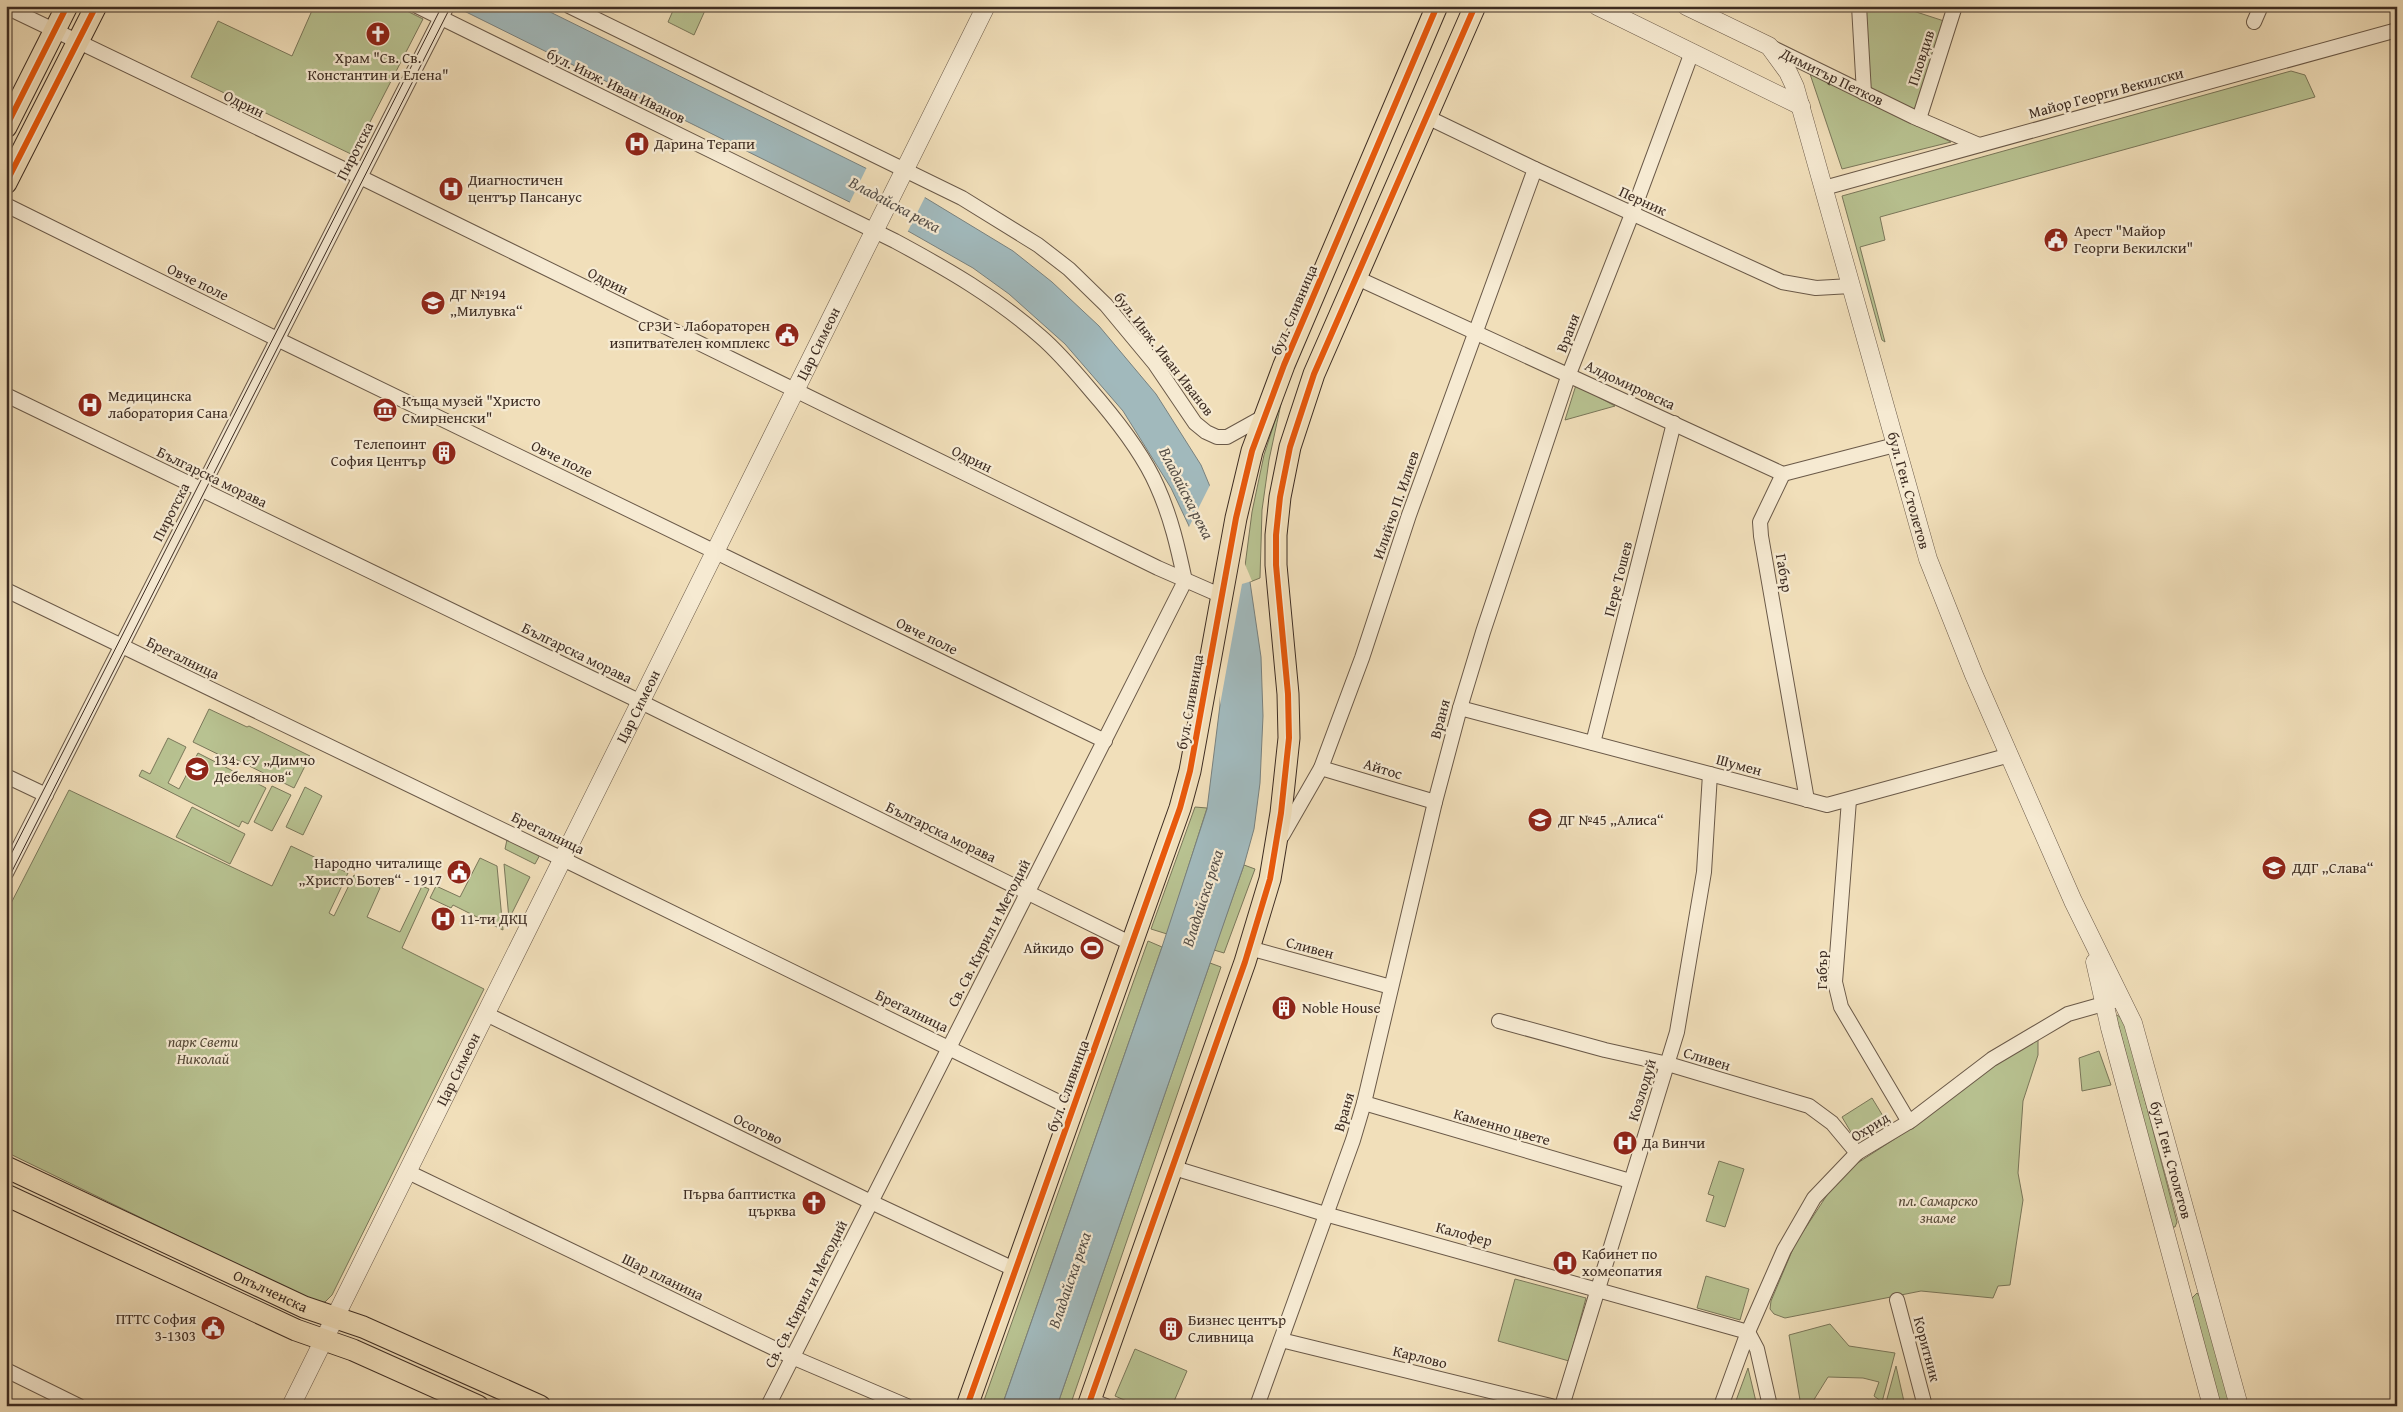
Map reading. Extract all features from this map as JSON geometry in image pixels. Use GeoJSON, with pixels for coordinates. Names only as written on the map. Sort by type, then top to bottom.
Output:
{"type":"FeatureCollection","features":[{"type":"Feature","properties":{"kind":"main road"},"geometry":{"type":"LineString","coordinates":[[6,127],[67,6]]}},
{"type":"Feature","properties":{"kind":"main road"},"geometry":{"type":"LineString","coordinates":[[6,183],[96,6]]}},
{"type":"Feature","properties":{"kind":"main road","name":"бул. Сливница"},"geometry":{"type":"LineString","coordinates":[[967,1406],[1180,808],[1190,772],[1236,518],[1252,451],[1263,417],[1437,6]]}},
{"type":"Feature","properties":{"kind":"main road"},"geometry":{"type":"LineString","coordinates":[[1095,1404],[1172,1167],[1264,903],[1277,845],[1289,738],[1288,694],[1276,565],[1276,535],[1280,497],[1290,447],[1314,374],[1475,6]]}},
{"type":"Feature","properties":{"kind":"main road","name":"Опълченска"},"geometry":{"type":"LineString","coordinates":[[6,1167],[287,1298],[375,1332],[540,1406]]}},
{"type":"Feature","properties":{"kind":"main road","name":"Опълченска"},"geometry":{"type":"LineString","coordinates":[[6,1195],[296,1330],[324,1340],[478,1406]]}},
{"type":"Feature","properties":{"kind":"street","name":"бул. Инж. Иван Иванов"},"geometry":{"type":"LineString","coordinates":[[417,6],[444,11],[877,227],[983,292],[1042,338],[1069,364],[1116,420],[1157,484],[1172,523],[1190,583]]}},
{"type":"Feature","properties":{"kind":"street","name":"бул. Инж. Иван Иванов"},"geometry":{"type":"LineString","coordinates":[[569,6],[903,174],[962,198],[1038,245],[1069,269],[1106,305],[1131,333],[1176,392],[1195,423],[1206,432],[1217,437],[1227,437],[1263,417]]}},
{"type":"Feature","properties":{"kind":"street","name":"Цар Симеон"},"geometry":{"type":"LineString","coordinates":[[290,1406],[986,6]]}},
{"type":"Feature","properties":{"kind":"street"},"geometry":{"type":"LineString","coordinates":[[1596,6],[1802,106]]}},
{"type":"Feature","properties":{"kind":"street","name":"Димитър Петков"},"geometry":{"type":"LineString","coordinates":[[1686,6],[1864,93],[1978,145]]}},
{"type":"Feature","properties":{"kind":"street"},"geometry":{"type":"LineString","coordinates":[[1859,6],[1864,93]]}},
{"type":"Feature","properties":{"kind":"street","name":"Пловдив"},"geometry":{"type":"LineString","coordinates":[[1919,119],[1955,6]]}},
{"type":"Feature","properties":{"kind":"street"},"geometry":{"type":"LineString","coordinates":[[2254,22],[2261,6]]}},
{"type":"Feature","properties":{"kind":"street","name":"Одрин"},"geometry":{"type":"LineString","coordinates":[[6,8],[360,177],[1190,583],[1222,596]]}},
{"type":"Feature","properties":{"kind":"street","name":"Пиротска"},"geometry":{"type":"LineString","coordinates":[[6,873],[444,11]]}},
{"type":"Feature","properties":{"kind":"street","name":"Майор Георги Векилски"},"geometry":{"type":"LineString","coordinates":[[1824,188],[2397,30]]}},
{"type":"Feature","properties":{"kind":"street","name":"бул. Ген. Столетов"},"geometry":{"type":"LineString","coordinates":[[1769,46],[1788,72],[1802,106],[1895,445],[1938,589],[2083,923],[2114,1001],[2140,1043],[2239,1406]]}},
{"type":"Feature","properties":{"kind":"street","name":"Враня"},"geometry":{"type":"LineString","coordinates":[[1257,1406],[1353,1140],[1364,1103],[1435,802],[1460,708],[1569,374],[1632,214],[1692,52]]}},
{"type":"Feature","properties":{"kind":"street","name":"Перник"},"geometry":{"type":"LineString","coordinates":[[1427,117],[1535,169],[1782,282],[1816,288],[1851,286]]}},
{"type":"Feature","properties":{"kind":"street","name":"Илийчо П. Илиев"},"geometry":{"type":"LineString","coordinates":[[1277,845],[1321,768],[1362,658],[1409,515],[1535,169]]}},
{"type":"Feature","properties":{"kind":"street","name":"Овче поле"},"geometry":{"type":"LineString","coordinates":[[6,205],[277,340],[1105,741]]}},
{"type":"Feature","properties":{"kind":"street","name":"Алдомировска"},"geometry":{"type":"LineString","coordinates":[[1357,278],[1783,474]]}},
{"type":"Feature","properties":{"kind":"street","name":"Българска морава"},"geometry":{"type":"LineString","coordinates":[[6,395],[641,702],[1132,944]]}},
{"type":"Feature","properties":{"kind":"street","name":"Пере Тошев"},"geometry":{"type":"LineString","coordinates":[[1593,743],[1674,423]]}},
{"type":"Feature","properties":{"kind":"street"},"geometry":{"type":"LineString","coordinates":[[1783,474],[1895,445]]}},
{"type":"Feature","properties":{"kind":"street","name":"Габър"},"geometry":{"type":"LineString","coordinates":[[1783,474],[1760,522],[1761,536],[1808,800]]}},
{"type":"Feature","properties":{"kind":"street","name":"Св. Св. Кирил и Методий"},"geometry":{"type":"LineString","coordinates":[[768,1406],[1105,741],[1190,583]]}},
{"type":"Feature","properties":{"kind":"street","name":"Брегалница"},"geometry":{"type":"LineString","coordinates":[[6,590],[563,859],[1073,1109]]}},
{"type":"Feature","properties":{"kind":"street","name":"Шумен"},"geometry":{"type":"LineString","coordinates":[[1460,708],[1827,805],[2010,755]]}},
{"type":"Feature","properties":{"kind":"street","name":"Айтос"},"geometry":{"type":"LineString","coordinates":[[1321,768],[1435,802]]}},
{"type":"Feature","properties":{"kind":"street","name":"Козлодуй"},"geometry":{"type":"LineString","coordinates":[[1562,1406],[1630,1181],[1668,1064],[1678,1023],[1700,906],[1710,774]]}},
{"type":"Feature","properties":{"kind":"street"},"geometry":{"type":"LineString","coordinates":[[6,776],[46,795]]}},
{"type":"Feature","properties":{"kind":"street","name":"Габър"},"geometry":{"type":"LineString","coordinates":[[1849,800],[1835,982],[1837,995],[1841,1006],[1909,1122]]}},
{"type":"Feature","properties":{"kind":"street","name":"Сливен"},"geometry":{"type":"LineString","coordinates":[[1249,948],[1391,987]]}},
{"type":"Feature","properties":{"kind":"street","name":"бул. Ген. Столетов"},"geometry":{"type":"LineString","coordinates":[[2114,1001],[2113,1037],[2212,1406]]}},
{"type":"Feature","properties":{"kind":"street","name":"Охрид"},"geometry":{"type":"LineString","coordinates":[[1721,1406],[1748,1332],[1785,1246],[1814,1198],[1857,1153],[1909,1122],[1992,1059],[2041,1029],[2068,1014],[2114,1001]]}},
{"type":"Feature","properties":{"kind":"street","name":"Осогово"},"geometry":{"type":"LineString","coordinates":[[486,1014],[871,1202],[1016,1270]]}},
{"type":"Feature","properties":{"kind":"street","name":"Сливен"},"geometry":{"type":"LineString","coordinates":[[1499,1021],[1605,1050],[1668,1064],[1809,1106],[1832,1123],[1857,1153]]}},
{"type":"Feature","properties":{"kind":"street","name":"Каменно цвете"},"geometry":{"type":"LineString","coordinates":[[1364,1103],[1630,1181]]}},
{"type":"Feature","properties":{"kind":"street","name":"Калофер"},"geometry":{"type":"LineString","coordinates":[[1172,1167],[1325,1214],[1597,1288],[1748,1332]]}},
{"type":"Feature","properties":{"kind":"street","name":"Шар планина"},"geometry":{"type":"LineString","coordinates":[[408,1172],[792,1358],[907,1406]]}},
{"type":"Feature","properties":{"kind":"street","name":"Коритник"},"geometry":{"type":"LineString","coordinates":[[1897,1300],[1925,1406]]}},
{"type":"Feature","properties":{"kind":"street"},"geometry":{"type":"LineString","coordinates":[[1748,1332],[1758,1349],[1770,1406]]}},
{"type":"Feature","properties":{"kind":"street","name":"Карлово"},"geometry":{"type":"LineString","coordinates":[[1281,1340],[1550,1406]]}},
{"type":"Feature","properties":{"kind":"street"},"geometry":{"type":"LineString","coordinates":[[6,1370],[79,1406]]}},
{"type":"Feature","properties":{"kind":"green space"},"geometry":{"type":"Polygon","coordinates":[[[314,6],[397,6],[423,19],[353,155],[191,77],[218,21],[292,56],[314,6]]]}},
{"type":"Feature","properties":{"kind":"green space"},"geometry":{"type":"Polygon","coordinates":[[[675,6],[707,6],[694,35],[668,22],[675,6]]]}},
{"type":"Feature","properties":{"kind":"green space"},"geometry":{"type":"Polygon","coordinates":[[[1859,6],[1898,6],[1944,21],[1915,111],[1870,88],[1859,6]]]}},
{"type":"Feature","properties":{"kind":"green space"},"geometry":{"type":"Polygon","coordinates":[[[2291,71],[2305,75],[2315,97],[1880,217],[1885,240],[1860,247],[1885,342],[1882,340],[1842,196],[2291,71]]]}},
{"type":"Feature","properties":{"kind":"green space"},"geometry":{"type":"Polygon","coordinates":[[[1810,74],[1951,142],[1842,169],[1810,74]]]}},
{"type":"Feature","properties":{"kind":"green space"},"geometry":{"type":"Polygon","coordinates":[[[1576,385],[1615,406],[1565,420],[1576,385]]]}},
{"type":"Feature","properties":{"kind":"green space"},"geometry":{"type":"Polygon","coordinates":[[[1282,399],[1269,460],[1262,510],[1260,578],[1250,582],[1245,566],[1252,512],[1264,455],[1282,399]]]}},
{"type":"Feature","properties":{"kind":"green space"},"geometry":{"type":"Polygon","coordinates":[[[209,709],[310,756],[294,788],[233,758],[232,761],[193,742],[209,709]]]}},
{"type":"Feature","properties":{"kind":"green space"},"geometry":{"type":"Polygon","coordinates":[[[168,738],[186,747],[168,783],[179,789],[198,753],[266,788],[248,824],[242,821],[239,827],[139,776],[142,770],[150,774],[168,738]]]}},
{"type":"Feature","properties":{"kind":"green space"},"geometry":{"type":"Polygon","coordinates":[[[272,786],[291,795],[272,831],[254,822],[272,786]]]}},
{"type":"Feature","properties":{"kind":"green space"},"geometry":{"type":"Polygon","coordinates":[[[305,787],[322,796],[303,835],[286,827],[305,787]]]}},
{"type":"Feature","properties":{"kind":"green space","name":"парк Свети Николай"},"geometry":{"type":"Polygon","coordinates":[[[69,790],[272,886],[291,846],[348,873],[329,913],[334,916],[354,875],[380,888],[367,917],[400,932],[422,886],[429,889],[402,948],[484,989],[332,1295],[325,1302],[316,1303],[6,1152],[6,913],[69,790]]]}},
{"type":"Feature","properties":{"kind":"green space"},"geometry":{"type":"Polygon","coordinates":[[[192,807],[245,834],[230,864],[176,837],[192,807]]]}},
{"type":"Feature","properties":{"kind":"green space"},"geometry":{"type":"Polygon","coordinates":[[[1195,807],[1207,808],[1167,934],[1151,929],[1195,807]]]}},
{"type":"Feature","properties":{"kind":"green space"},"geometry":{"type":"Polygon","coordinates":[[[508,835],[542,851],[535,864],[505,849],[508,835]]]}},
{"type":"Feature","properties":{"kind":"green space"},"geometry":{"type":"Polygon","coordinates":[[[480,858],[497,866],[503,930],[453,905],[451,908],[430,898],[436,886],[460,897],[480,858]]]}},
{"type":"Feature","properties":{"kind":"green space"},"geometry":{"type":"Polygon","coordinates":[[[504,864],[530,877],[509,919],[504,864]]]}},
{"type":"Feature","properties":{"kind":"green space"},"geometry":{"type":"Polygon","coordinates":[[[1244,865],[1255,869],[1224,953],[1214,950],[1244,865]]]}},
{"type":"Feature","properties":{"kind":"green space"},"geometry":{"type":"Polygon","coordinates":[[[1148,941],[1162,947],[1002,1406],[982,1406],[1148,941]]]}},
{"type":"Feature","properties":{"kind":"green space"},"geometry":{"type":"Polygon","coordinates":[[[1210,963],[1221,967],[1070,1406],[1057,1406],[1210,963]]]}},
{"type":"Feature","properties":{"kind":"green space"},"geometry":{"type":"Polygon","coordinates":[[[2117,1015],[2124,1020],[2177,1222],[2175,1227],[2171,1227],[2117,1015]]]}},
{"type":"Feature","properties":{"kind":"green space","name":"пл. Самарско знаме"},"geometry":{"type":"Polygon","coordinates":[[[2038,1033],[2038,1055],[2023,1101],[2018,1173],[2023,1200],[2010,1285],[1998,1286],[1993,1298],[1921,1291],[1785,1318],[1774,1314],[1770,1309],[1771,1301],[1795,1244],[1829,1192],[1853,1166],[1910,1129],[2038,1033]]]}},
{"type":"Feature","properties":{"kind":"green space"},"geometry":{"type":"Polygon","coordinates":[[[2099,1051],[2111,1085],[2082,1091],[2079,1058],[2099,1051]]]}},
{"type":"Feature","properties":{"kind":"green space"},"geometry":{"type":"Polygon","coordinates":[[[1872,1098],[1886,1121],[1855,1139],[1842,1117],[1872,1098]]]}},
{"type":"Feature","properties":{"kind":"green space"},"geometry":{"type":"Polygon","coordinates":[[[1719,1161],[1744,1169],[1725,1227],[1706,1221],[1714,1196],[1708,1194],[1719,1161]]]}},
{"type":"Feature","properties":{"kind":"green space"},"geometry":{"type":"Polygon","coordinates":[[[1706,1276],[1749,1289],[1740,1320],[1697,1308],[1706,1276]]]}},
{"type":"Feature","properties":{"kind":"green space"},"geometry":{"type":"Polygon","coordinates":[[[1515,1279],[1586,1298],[1569,1361],[1498,1341],[1515,1279]]]}},
{"type":"Feature","properties":{"kind":"green space"},"geometry":{"type":"Polygon","coordinates":[[[2197,1293],[2201,1298],[2231,1406],[2220,1406],[2192,1298],[2197,1293]]]}},
{"type":"Feature","properties":{"kind":"green space"},"geometry":{"type":"Polygon","coordinates":[[[1830,1324],[1849,1346],[1895,1353],[1882,1402],[1874,1396],[1879,1382],[1863,1378],[1828,1377],[1810,1406],[1801,1406],[1789,1335],[1830,1324]]]}},
{"type":"Feature","properties":{"kind":"green space"},"geometry":{"type":"Polygon","coordinates":[[[1135,1349],[1187,1371],[1172,1406],[1138,1406],[1115,1396],[1135,1349]]]}},
{"type":"Feature","properties":{"kind":"green space"},"geometry":{"type":"Polygon","coordinates":[[[1896,1366],[1905,1406],[1885,1406],[1896,1366]]]}},
{"type":"Feature","properties":{"kind":"green space"},"geometry":{"type":"Polygon","coordinates":[[[1748,1368],[1757,1406],[1734,1406],[1748,1368]]]}},
{"type":"Feature","properties":{"kind":"water","name":"Владайска река"},"geometry":{"type":"Polygon","coordinates":[[[454,6],[538,6],[924,197],[1013,251],[1052,282],[1099,326],[1156,394],[1201,465],[1250,582],[1261,657],[1263,716],[1260,783],[1254,829],[1244,865],[1057,1406],[1002,1406],[1162,947],[1207,809],[1220,705],[1219,656],[1204,570],[1189,526],[1171,488],[1123,411],[1065,344],[1009,294],[973,268],[908,231],[454,6]]]}},
{"type":"Feature","properties":{"kind":"pier"},"geometry":{"type":"Polygon","coordinates":[[[867,167],[926,195],[907,233],[849,204],[867,167]]]}},
{"type":"Feature","properties":{"kind":"pier"},"geometry":{"type":"Polygon","coordinates":[[[1211,483],[1252,581],[1242,584],[1220,705],[1210,610],[1202,571],[1188,529],[1211,483]]]}},
{"type":"Feature","properties":{"kind":"tram line"},"geometry":{"type":"LineString","coordinates":[[6,864],[442,6]]}},
{"type":"Feature","properties":{"kind":"tram line"},"geometry":{"type":"LineString","coordinates":[[6,883],[451,6]]}},
{"type":"Feature","properties":{"kind":"cycle path"},"geometry":{"type":"LineString","coordinates":[[6,127],[67,6]]}},
{"type":"Feature","properties":{"kind":"cycle path"},"geometry":{"type":"LineString","coordinates":[[6,183],[96,6]]}},
{"type":"Feature","properties":{"kind":"cycle path"},"geometry":{"type":"LineString","coordinates":[[967,1406],[1180,808],[1190,771],[1236,518],[1252,451],[1284,365],[1437,6]]}},
{"type":"Feature","properties":{"kind":"cycle path"},"geometry":{"type":"LineString","coordinates":[[1088,1406],[1245,962],[1270,879],[1281,813],[1289,738],[1288,694],[1276,565],[1276,535],[1280,497],[1290,447],[1314,374],[1475,6]]}},
{"type":"Feature","properties":{"kind":"place","name":"Храм \"Св. Св. Константин и Елена\""},"geometry":{"type":"Point","coordinates":[378,34]}},
{"type":"Feature","properties":{"kind":"place","name":"Дарина Терапи"},"geometry":{"type":"Point","coordinates":[637,144]}},
{"type":"Feature","properties":{"kind":"place","name":"Диагностичен център Пансанус"},"geometry":{"type":"Point","coordinates":[451,189]}},
{"type":"Feature","properties":{"kind":"place","name":"Арест \"Майор Георги Векилски\""},"geometry":{"type":"Point","coordinates":[2056,240]}},
{"type":"Feature","properties":{"kind":"place","name":"ДГ №194 „Милувка“"},"geometry":{"type":"Point","coordinates":[433,303]}},
{"type":"Feature","properties":{"kind":"place","name":"СРЗИ - Лабораторен изпитвателен комплекс"},"geometry":{"type":"Point","coordinates":[787,335]}},
{"type":"Feature","properties":{"kind":"place","name":"Медицинска лаборатория Сана"},"geometry":{"type":"Point","coordinates":[90,405]}},
{"type":"Feature","properties":{"kind":"place","name":"Къща музей \"Христо Смирненски\""},"geometry":{"type":"Point","coordinates":[385,410]}},
{"type":"Feature","properties":{"kind":"place","name":"Телепоинт София Център"},"geometry":{"type":"Point","coordinates":[444,453]}},
{"type":"Feature","properties":{"kind":"place","name":"134. СУ „Димчо Дебелянов“"},"geometry":{"type":"Point","coordinates":[197,769]}},
{"type":"Feature","properties":{"kind":"place","name":"ДГ №45 „Алиса“"},"geometry":{"type":"Point","coordinates":[1540,820]}},
{"type":"Feature","properties":{"kind":"place","name":"ДДГ „Слава“"},"geometry":{"type":"Point","coordinates":[2274,868]}},
{"type":"Feature","properties":{"kind":"place","name":"Народно читалище „Христо Ботев“ - 1917"},"geometry":{"type":"Point","coordinates":[459,872]}},
{"type":"Feature","properties":{"kind":"place","name":"11-ти ДКЦ"},"geometry":{"type":"Point","coordinates":[443,919]}},
{"type":"Feature","properties":{"kind":"place","name":"Айкидо"},"geometry":{"type":"Point","coordinates":[1092,948]}},
{"type":"Feature","properties":{"kind":"place","name":"Noble House"},"geometry":{"type":"Point","coordinates":[1284,1008]}},
{"type":"Feature","properties":{"kind":"place","name":"Да Винчи"},"geometry":{"type":"Point","coordinates":[1625,1143]}},
{"type":"Feature","properties":{"kind":"place","name":"Първа баптистка църква"},"geometry":{"type":"Point","coordinates":[814,1203]}},
{"type":"Feature","properties":{"kind":"place","name":"Кабинет по хомеопатия"},"geometry":{"type":"Point","coordinates":[1565,1263]}},
{"type":"Feature","properties":{"kind":"place","name":"ПТТС София 3-1303"},"geometry":{"type":"Point","coordinates":[213,1328]}},
{"type":"Feature","properties":{"kind":"place","name":"Бизнес център Сливница"},"geometry":{"type":"Point","coordinates":[1171,1329]}}]}
